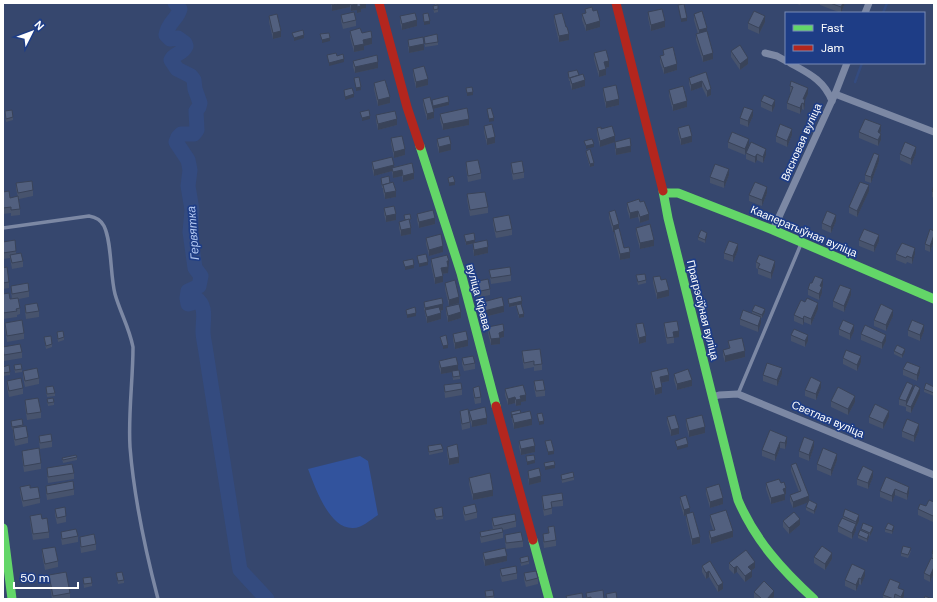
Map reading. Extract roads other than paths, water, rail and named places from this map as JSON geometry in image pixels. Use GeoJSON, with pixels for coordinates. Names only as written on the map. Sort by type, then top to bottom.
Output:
{"type":"FeatureCollection","features":[{"type":"Feature","properties":{"kind":"street","name":"вуліца Кірава"},"geometry":{"type":"LineString","coordinates":[[379,3],[407,107],[461,273],[502,432],[549,599]]}},
{"type":"Feature","properties":{"kind":"street","name":"Прагрэсіўная вуліца"},"geometry":{"type":"LineString","coordinates":[[616,3],[664,193],[668,218],[738,500],[749,526],[766,550],[792,579],[814,599]]}},
{"type":"Feature","properties":{"kind":"street"},"geometry":{"type":"LineString","coordinates":[[765,53],[777,56],[785,60]]}},
{"type":"Feature","properties":{"kind":"street"},"geometry":{"type":"LineString","coordinates":[[792,64],[820,81],[833,98],[934,132]]}},
{"type":"Feature","properties":{"kind":"street","name":"Вясновая вуліца"},"geometry":{"type":"LineString","coordinates":[[773,230],[833,98],[847,64]]}},
{"type":"Feature","properties":{"kind":"street","name":"Кааператыўная вуліца"},"geometry":{"type":"LineString","coordinates":[[664,193],[678,193],[773,230],[934,299]]}},
{"type":"Feature","properties":{"kind":"street","name":"Светлая вуліца"},"geometry":{"type":"LineString","coordinates":[[712,397],[738,394],[934,475]]}},
{"type":"Feature","properties":{"kind":"street"},"geometry":{"type":"LineString","coordinates":[[3,528],[6,586],[12,599]]}},
{"type":"Feature","properties":{"kind":"lane"},"geometry":{"type":"LineString","coordinates":[[3,228],[89,216],[97,219],[104,227],[107,237],[115,294],[129,331],[133,347],[130,446],[135,492],[147,557],[158,599]]}},
{"type":"Feature","properties":{"kind":"lane"},"geometry":{"type":"LineString","coordinates":[[738,394],[801,243]]}},
{"type":"Feature","properties":{"kind":"waterway","name":"Гервятка"},"geometry":{"type":"LineString","coordinates":[[175,3],[180,9],[179,13],[169,27],[166,35],[170,39],[178,38],[185,43],[186,46],[183,51],[174,56],[171,60],[177,69],[191,76],[194,80],[195,89],[200,103],[196,111],[197,130],[194,134],[181,134],[176,142],[188,160],[190,170],[188,186],[192,210],[190,232],[195,268],[201,276],[199,286],[188,291],[187,298],[188,304],[192,303],[193,299],[196,298],[202,305],[204,313],[203,331],[240,570],[267,599]]}},
{"type":"Feature","properties":{"kind":"waterway"},"geometry":{"type":"LineString","coordinates":[[883,12],[887,3]]}},
{"type":"Feature","properties":{"kind":"waterway"},"geometry":{"type":"LineString","coordinates":[[855,82],[862,64]]}}]}
